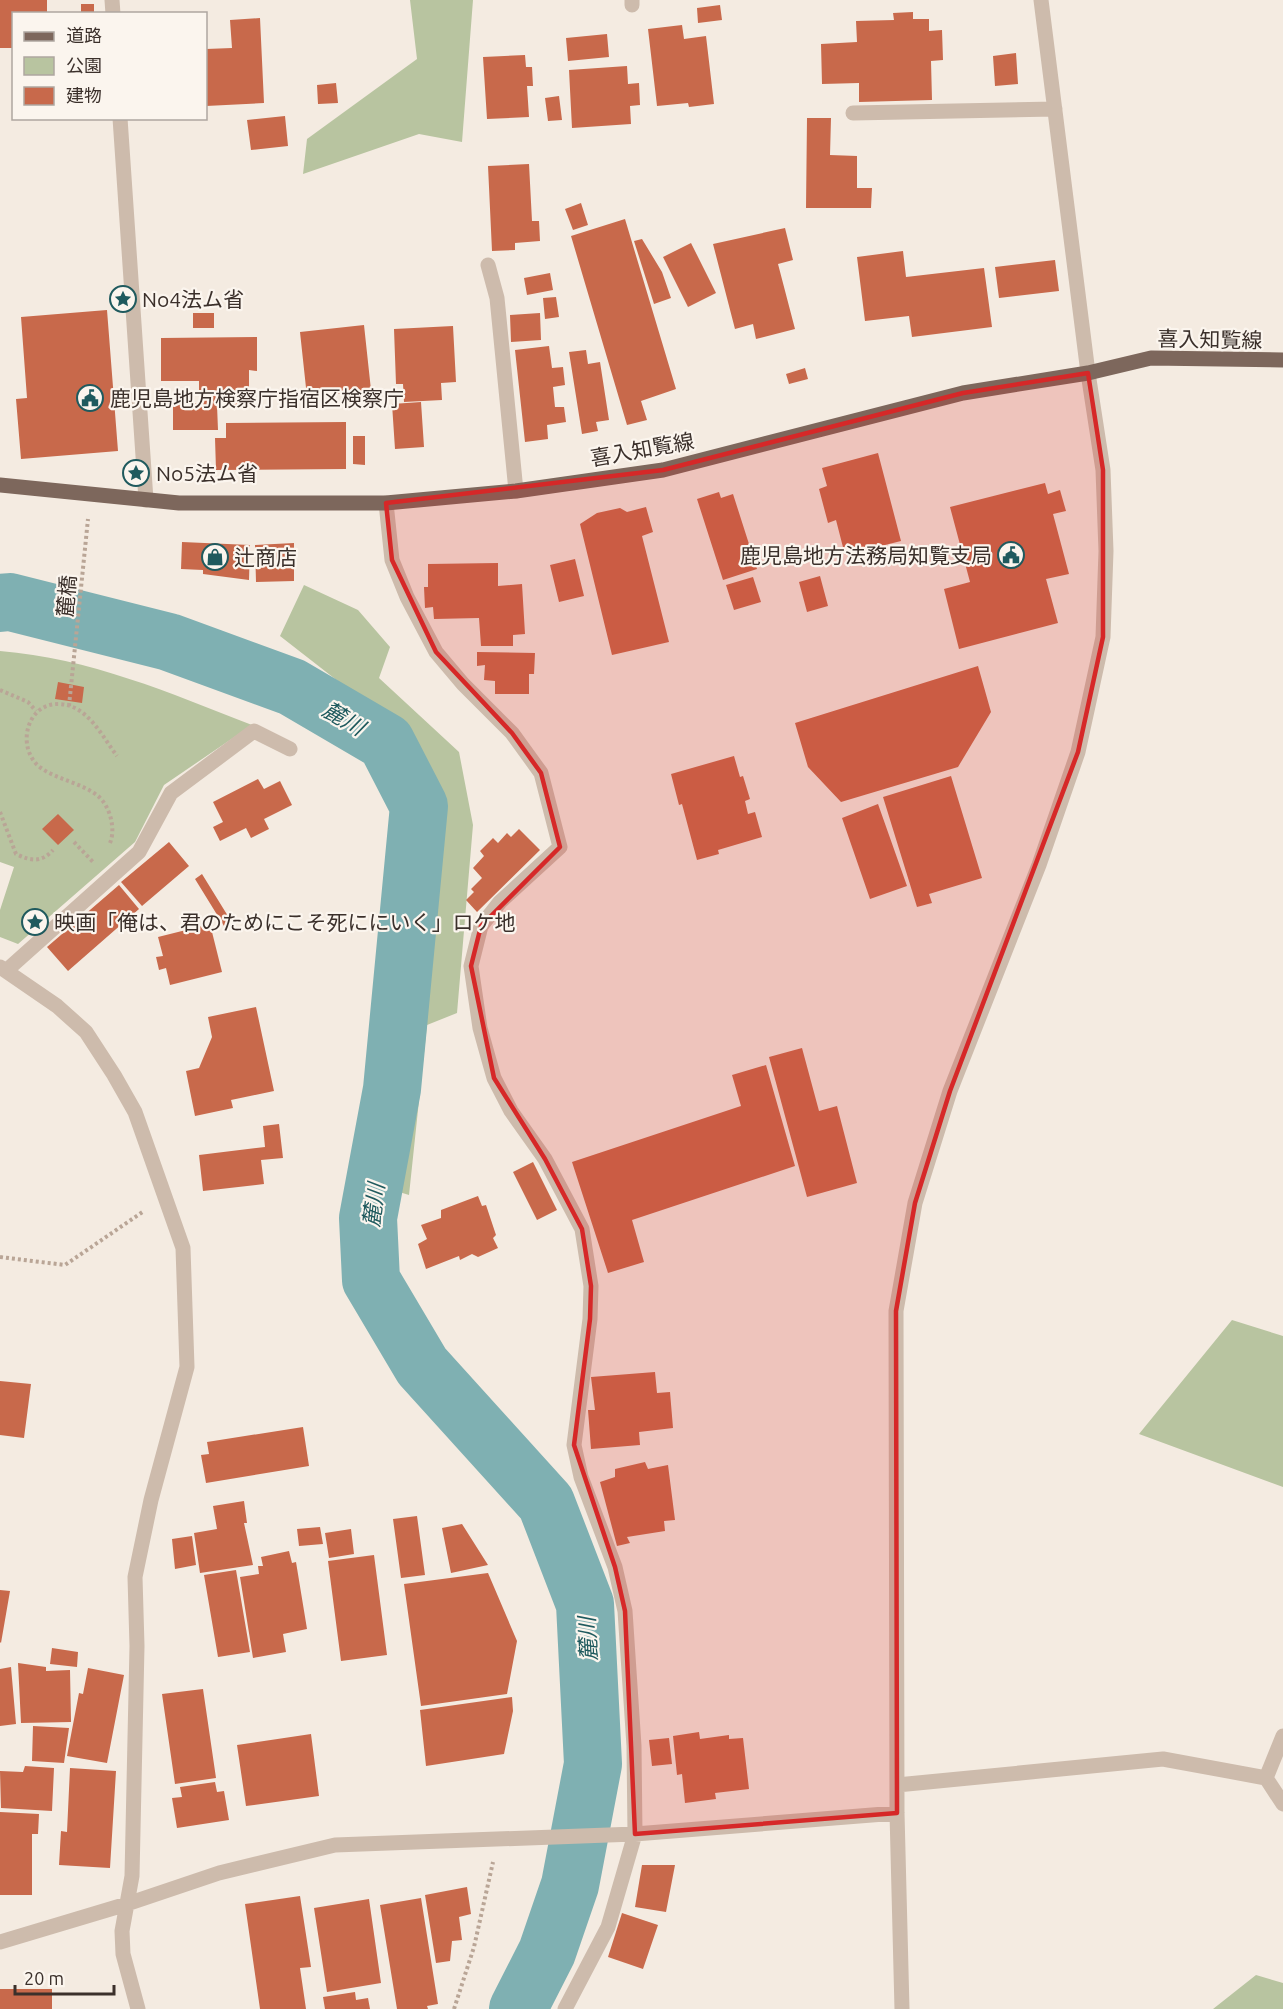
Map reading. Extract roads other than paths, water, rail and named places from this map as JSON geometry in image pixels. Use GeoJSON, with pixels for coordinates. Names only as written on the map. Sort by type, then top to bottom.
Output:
{"type":"FeatureCollection","features":[{"type":"Feature","properties":{"kind":"main road","name":"喜入知覧線"},"geometry":{"type":"LineString","coordinates":[[0,485],[179,503],[386,503],[516,491],[663,470],[963,393],[1088,373],[1151,358],[1283,360]]}},
{"type":"Feature","properties":{"kind":"street"},"geometry":{"type":"LineString","coordinates":[[902,2009],[897,1813],[896,1311],[915,1203],[950,1091],[1039,865],[1078,752],[1103,637],[1106,551],[1103,470],[1088,373],[1041,0]]}},
{"type":"Feature","properties":{"kind":"street"},"geometry":{"type":"LineString","coordinates":[[853,113],[1054,109]]}},
{"type":"Feature","properties":{"kind":"street"},"geometry":{"type":"LineString","coordinates":[[120,120],[146,500]]}},
{"type":"Feature","properties":{"kind":"street"},"geometry":{"type":"LineString","coordinates":[[488,265],[497,298],[516,491]]}},
{"type":"Feature","properties":{"kind":"street"},"geometry":{"type":"LineString","coordinates":[[386,503],[393,560],[407,597],[436,652],[463,684],[512,733],[541,773],[560,847],[500,903],[481,926],[471,966],[480,1028],[494,1078],[511,1112],[545,1159],[582,1229],[591,1286],[590,1319],[574,1445],[581,1477],[615,1567],[625,1611],[634,1746],[635,1834],[608,1927],[565,2009]]}},
{"type":"Feature","properties":{"kind":"street"},"geometry":{"type":"LineString","coordinates":[[138,2009],[123,1954],[122,1930],[132,1864],[137,1646],[135,1577],[153,1494],[187,1367],[183,1248],[135,1112],[86,1032],[57,1006],[4,968],[138,852],[171,793],[254,731],[290,749]]}},
{"type":"Feature","properties":{"kind":"street"},"geometry":{"type":"LineString","coordinates":[[1266,1778],[1283,1736]]}},
{"type":"Feature","properties":{"kind":"street"},"geometry":{"type":"LineString","coordinates":[[897,1785],[1163,1759],[1266,1778],[1283,1804]]}},
{"type":"Feature","properties":{"kind":"street"},"geometry":{"type":"LineString","coordinates":[[0,1942],[127,1904],[219,1873],[335,1845],[635,1834],[897,1813]]}},
{"type":"Feature","properties":{"kind":"waterway","name":"麓川"},"geometry":{"type":"LineString","coordinates":[[0,603],[10,602],[169,642],[292,687],[386,742],[419,806],[392,1089],[368,1218],[371,1280],[422,1366],[546,1503],[585,1604],[593,1764],[570,1885],[547,1952],[518,2009]]}},
{"type":"Feature","properties":{"kind":"place","name":"No4法ム省"},"geometry":{"type":"Point","coordinates":[123,299]}},
{"type":"Feature","properties":{"kind":"place","name":"鹿児島地方検察庁指宿区検察庁"},"geometry":{"type":"Point","coordinates":[90,398]}},
{"type":"Feature","properties":{"kind":"place","name":"No5法ム省"},"geometry":{"type":"Point","coordinates":[136,473]}},
{"type":"Feature","properties":{"kind":"place","name":"鹿児島地方法務局知覧支局"},"geometry":{"type":"Point","coordinates":[1011,555]}},
{"type":"Feature","properties":{"kind":"place","name":"辻商店"},"geometry":{"type":"Point","coordinates":[215,557]}},
{"type":"Feature","properties":{"kind":"place","name":"映画「俺は、君のためにこそ死ににいく」ロケ地"},"geometry":{"type":"Point","coordinates":[35,922]}}]}
